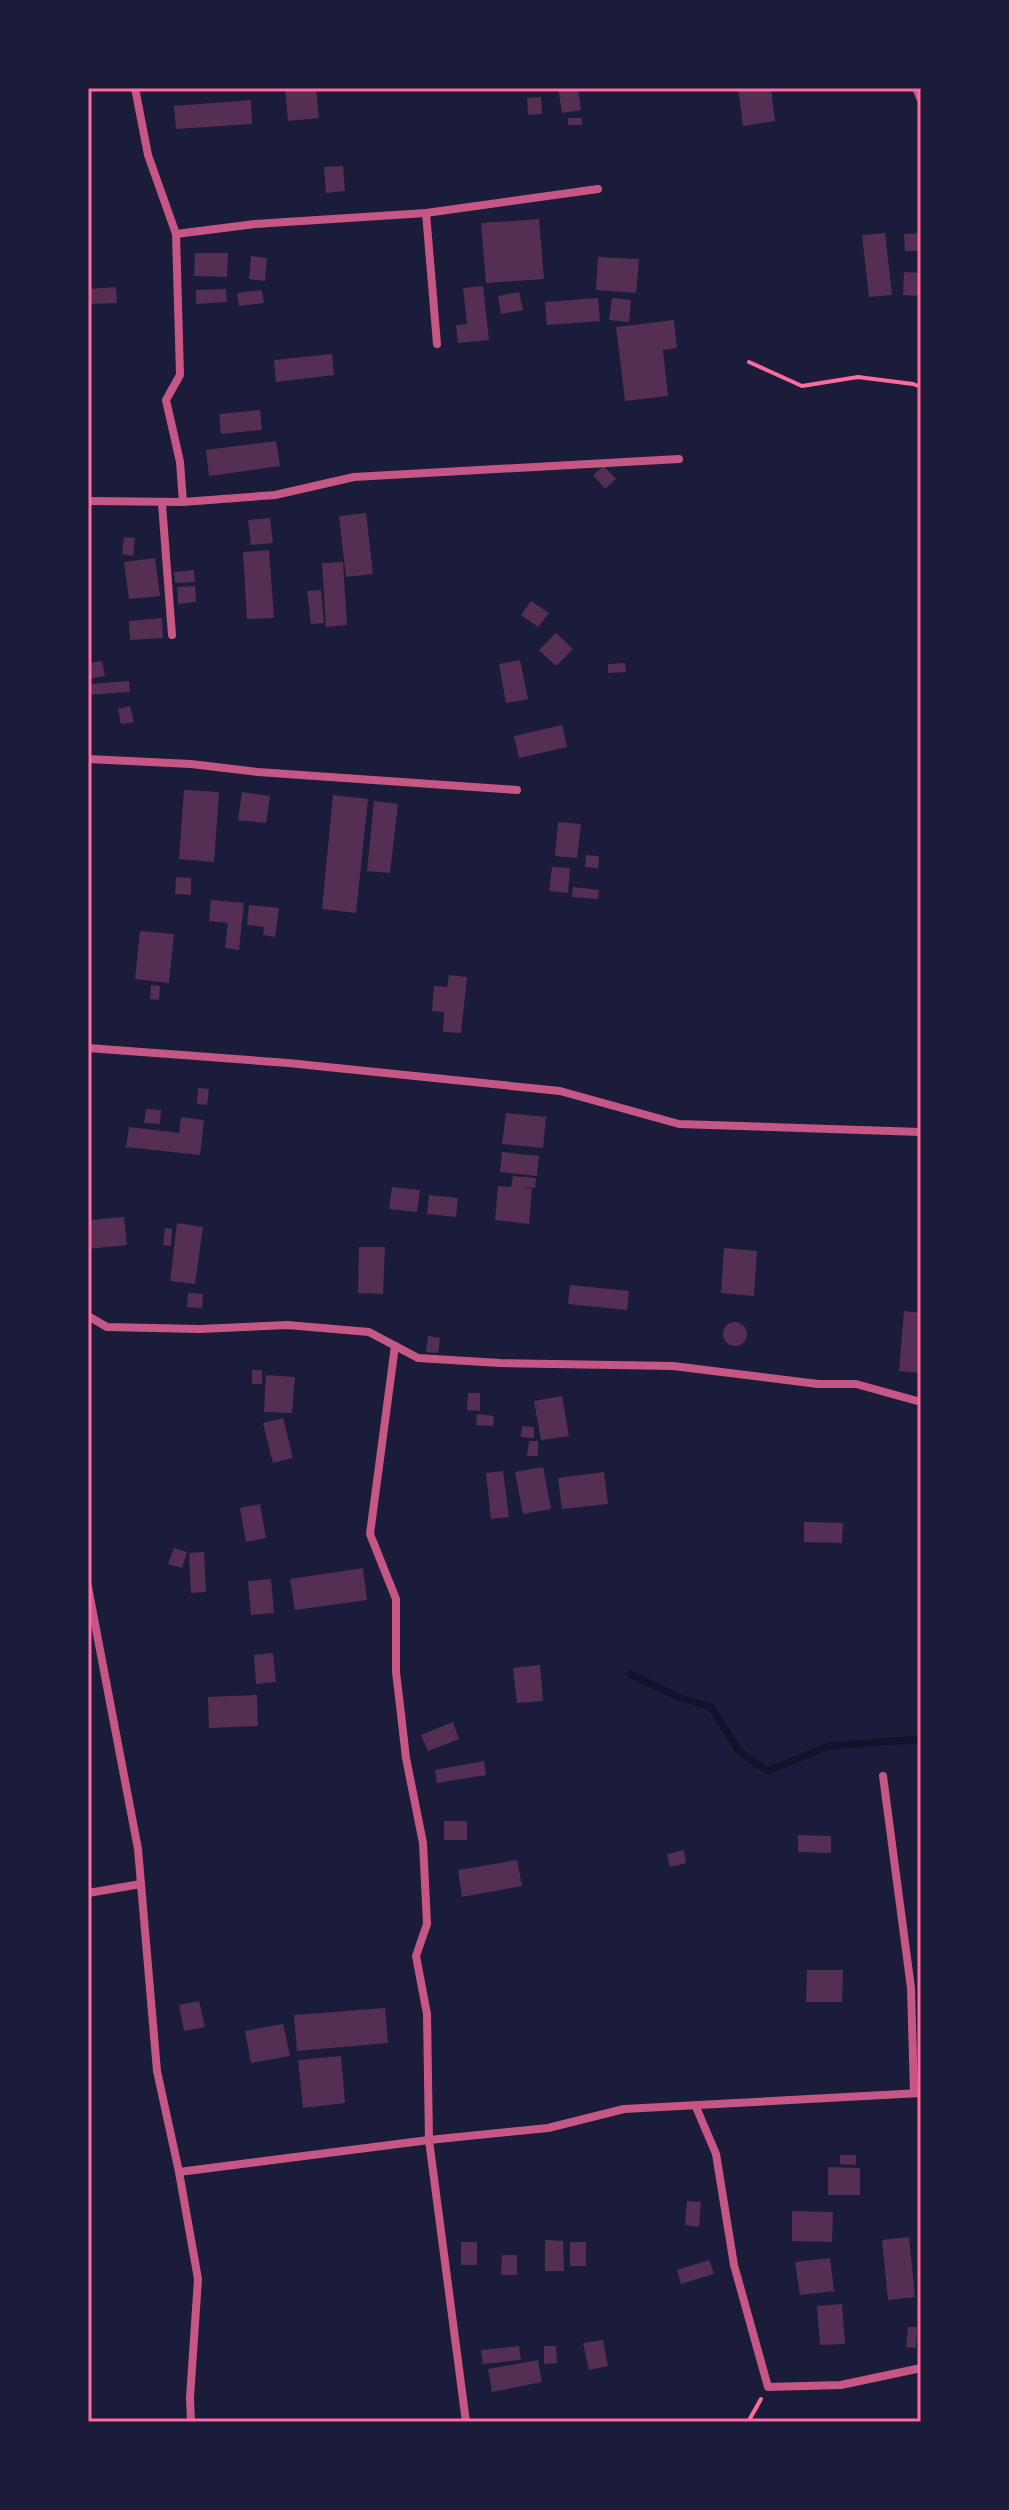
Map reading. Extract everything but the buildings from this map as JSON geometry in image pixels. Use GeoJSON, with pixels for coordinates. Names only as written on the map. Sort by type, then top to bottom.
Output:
{"type":"FeatureCollection","features":[{"type":"Feature","properties":{"kind":"street"},"geometry":{"type":"LineString","coordinates":[[135,88],[148,155],[176,234],[180,375],[166,400],[180,462],[183,502]]}},
{"type":"Feature","properties":{"kind":"street"},"geometry":{"type":"LineString","coordinates":[[916,88],[921,100]]}},
{"type":"Feature","properties":{"kind":"street"},"geometry":{"type":"LineString","coordinates":[[176,234],[255,224],[426,213],[598,189]]}},
{"type":"Feature","properties":{"kind":"street"},"geometry":{"type":"LineString","coordinates":[[426,213],[437,344]]}},
{"type":"Feature","properties":{"kind":"street"},"geometry":{"type":"LineString","coordinates":[[88,501],[162,504],[275,495],[354,477],[679,459]]}},
{"type":"Feature","properties":{"kind":"street"},"geometry":{"type":"LineString","coordinates":[[162,504],[172,635]]}},
{"type":"Feature","properties":{"kind":"street"},"geometry":{"type":"LineString","coordinates":[[88,759],[191,764],[258,772],[517,790]]}},
{"type":"Feature","properties":{"kind":"street"},"geometry":{"type":"LineString","coordinates":[[88,1048],[288,1063],[560,1091],[679,1124],[921,1132]]}},
{"type":"Feature","properties":{"kind":"street"},"geometry":{"type":"LineString","coordinates":[[88,1316],[107,1327],[199,1329],[287,1325],[369,1332],[418,1358],[500,1363],[673,1366],[818,1384],[856,1384],[921,1402]]}},
{"type":"Feature","properties":{"kind":"street"},"geometry":{"type":"LineString","coordinates":[[395,1346],[370,1534],[396,1599],[396,1672],[406,1758],[423,1843],[427,1924],[416,1956],[427,2014],[429,2140],[466,2422]]}},
{"type":"Feature","properties":{"kind":"street"},"geometry":{"type":"LineString","coordinates":[[88,1587],[138,1849],[157,2071],[198,2279],[191,2422]]}},
{"type":"Feature","properties":{"kind":"street"},"geometry":{"type":"LineString","coordinates":[[179,2172],[548,2128],[624,2109],[918,2093],[911,1988],[883,1776]]}},
{"type":"Feature","properties":{"kind":"street"},"geometry":{"type":"LineString","coordinates":[[88,1893],[141,1884]]}},
{"type":"Feature","properties":{"kind":"street"},"geometry":{"type":"LineString","coordinates":[[696,2107],[716,2154],[734,2265],[768,2387],[841,2385],[921,2368]]}},
{"type":"Feature","properties":{"kind":"path"},"geometry":{"type":"LineString","coordinates":[[749,362],[802,386],[858,377],[921,387]]}},
{"type":"Feature","properties":{"kind":"path"},"geometry":{"type":"LineString","coordinates":[[748,2422],[768,2387]]}},
{"type":"Feature","properties":{"kind":"waterway"},"geometry":{"type":"LineString","coordinates":[[630,1674],[678,1697],[711,1707],[739,1751],[767,1771],[829,1746],[921,1739]]}}]}
